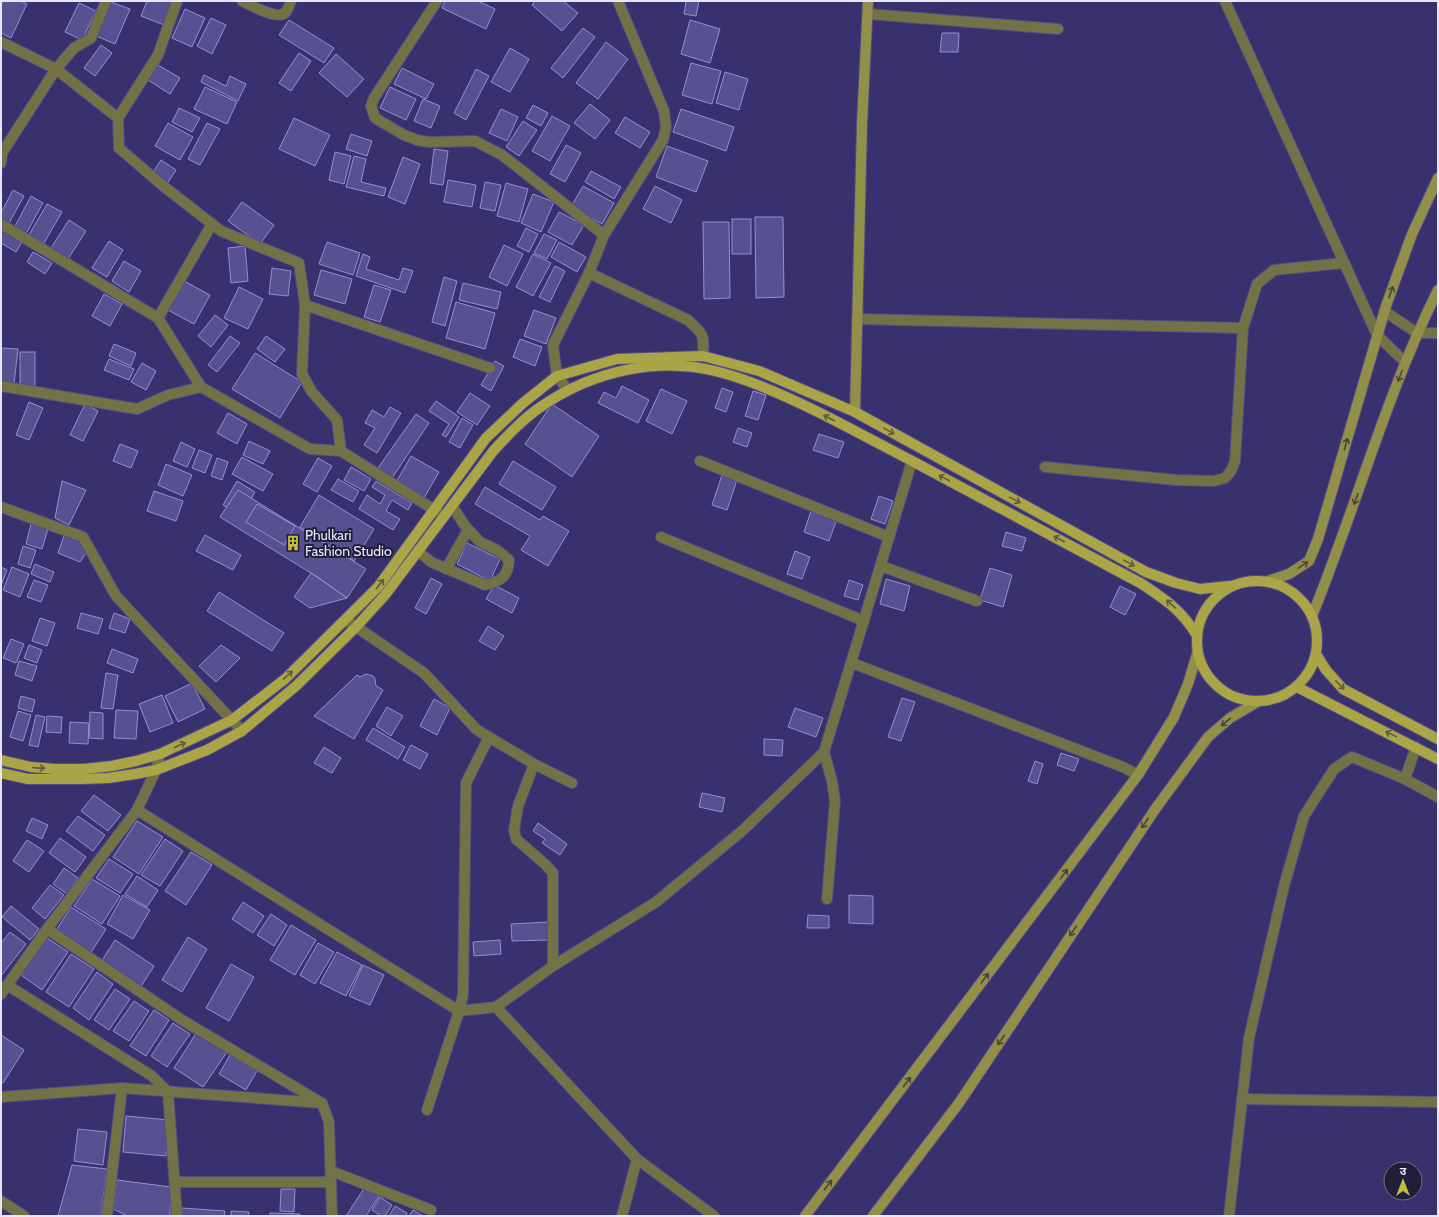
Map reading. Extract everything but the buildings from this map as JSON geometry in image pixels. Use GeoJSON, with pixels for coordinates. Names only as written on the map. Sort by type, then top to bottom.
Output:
{"type":"FeatureCollection","features":[{"type":"Feature","properties":{"kind":"main road"},"geometry":{"type":"LineString","coordinates":[[1,760],[31,767],[84,769],[130,762],[160,754],[232,720],[285,679],[378,587],[486,438],[522,403],[557,376],[617,359],[703,356],[759,371],[855,412],[1146,572],[1176,583],[1200,589],[1230,586],[1248,581],[1268,581],[1286,588],[1302,600],[1312,616],[1318,635],[1316,654],[1309,672],[1297,687],[1280,697],[1259,701],[1238,699],[1220,689],[1205,674],[1197,654],[1196,634],[1202,613],[1214,598],[1230,586]]}},
{"type":"Feature","properties":{"kind":"main road"},"geometry":{"type":"LineString","coordinates":[[1,773],[28,779],[81,780],[108,778],[156,770],[207,750],[242,731],[296,686],[386,595],[494,450],[514,429],[541,406],[568,390],[597,377],[629,369],[661,366],[691,367],[719,372],[753,382],[796,401],[1142,584],[1170,602],[1187,620],[1196,634]]}},
{"type":"Feature","properties":{"kind":"main road"},"geometry":{"type":"LineString","coordinates":[[992,504],[999,492]]}},
{"type":"Feature","properties":{"kind":"main road"},"geometry":{"type":"LineString","coordinates":[[1316,654],[1326,670],[1343,689],[1438,739]]}},
{"type":"Feature","properties":{"kind":"main road"},"geometry":{"type":"LineString","coordinates":[[1297,687],[1438,759]]}},
{"type":"Feature","properties":{"kind":"street"},"geometry":{"type":"LineString","coordinates":[[1,163],[2,153],[56,69],[74,48],[90,38],[106,1]]}},
{"type":"Feature","properties":{"kind":"street"},"geometry":{"type":"LineString","coordinates":[[177,1],[158,55],[118,118],[119,148],[162,185],[221,231],[299,264],[306,305],[302,374],[312,392],[337,420],[341,451]]}},
{"type":"Feature","properties":{"kind":"street"},"geometry":{"type":"LineString","coordinates":[[242,1],[271,14],[280,15],[285,12],[291,1]]}},
{"type":"Feature","properties":{"kind":"street"},"geometry":{"type":"LineString","coordinates":[[437,1],[374,98],[372,106],[375,118],[404,135],[417,140],[429,142],[475,141],[502,155],[604,235]]}},
{"type":"Feature","properties":{"kind":"street"},"geometry":{"type":"LineString","coordinates":[[568,390],[557,376],[553,345],[589,273],[604,235],[663,140],[666,127],[664,111],[618,1]]}},
{"type":"Feature","properties":{"kind":"street"},"geometry":{"type":"LineString","coordinates":[[855,412],[862,124],[868,1]]}},
{"type":"Feature","properties":{"kind":"street"},"geometry":{"type":"LineString","coordinates":[[1225,1],[1377,335],[1405,362]]}},
{"type":"Feature","properties":{"kind":"street"},"geometry":{"type":"LineString","coordinates":[[868,14],[1058,29]]}},
{"type":"Feature","properties":{"kind":"street"},"geometry":{"type":"LineString","coordinates":[[1,42],[56,69],[118,118]]}},
{"type":"Feature","properties":{"kind":"street"},"geometry":{"type":"LineString","coordinates":[[1268,581],[1289,574],[1308,561],[1318,539],[1384,311],[1412,234],[1438,178]]}},
{"type":"Feature","properties":{"kind":"street"},"geometry":{"type":"LineString","coordinates":[[1,224],[158,318],[201,387],[310,448],[341,451],[444,516]]}},
{"type":"Feature","properties":{"kind":"street"},"geometry":{"type":"LineString","coordinates":[[158,318],[212,224]]}},
{"type":"Feature","properties":{"kind":"street"},"geometry":{"type":"LineString","coordinates":[[1045,467],[1176,480],[1214,481],[1225,478],[1231,471],[1235,461],[1243,328],[1257,284],[1274,270],[1344,263]]}},
{"type":"Feature","properties":{"kind":"street"},"geometry":{"type":"LineString","coordinates":[[589,273],[688,320],[699,329],[704,340],[703,356]]}},
{"type":"Feature","properties":{"kind":"street"},"geometry":{"type":"LineString","coordinates":[[1312,616],[1331,570],[1405,362],[1438,290]]}},
{"type":"Feature","properties":{"kind":"street"},"geometry":{"type":"LineString","coordinates":[[306,305],[490,368]]}},
{"type":"Feature","properties":{"kind":"street"},"geometry":{"type":"LineString","coordinates":[[1384,311],[1417,333],[1438,333]]}},
{"type":"Feature","properties":{"kind":"street"},"geometry":{"type":"LineString","coordinates":[[857,319],[1243,328]]}},
{"type":"Feature","properties":{"kind":"street"},"geometry":{"type":"LineString","coordinates":[[1,386],[137,409],[168,395],[201,387]]}},
{"type":"Feature","properties":{"kind":"street"},"geometry":{"type":"LineString","coordinates":[[700,461],[889,537]]}},
{"type":"Feature","properties":{"kind":"street"},"geometry":{"type":"LineString","coordinates":[[137,810],[459,1011],[496,1008],[553,966],[656,902],[742,831],[824,752],[912,461]]}},
{"type":"Feature","properties":{"kind":"street"},"geometry":{"type":"LineString","coordinates":[[418,552],[431,562],[485,585],[499,581],[505,575],[508,569],[509,560],[497,550],[480,542],[468,530],[452,506]]}},
{"type":"Feature","properties":{"kind":"street"},"geometry":{"type":"LineString","coordinates":[[1,507],[83,537],[116,596],[242,731]]}},
{"type":"Feature","properties":{"kind":"street"},"geometry":{"type":"LineString","coordinates":[[446,569],[468,530]]}},
{"type":"Feature","properties":{"kind":"street"},"geometry":{"type":"LineString","coordinates":[[661,537],[864,621]]}},
{"type":"Feature","properties":{"kind":"street"},"geometry":{"type":"LineString","coordinates":[[881,566],[977,601]]}},
{"type":"Feature","properties":{"kind":"street"},"geometry":{"type":"LineString","coordinates":[[346,620],[424,673],[477,730],[534,764],[572,783]]}},
{"type":"Feature","properties":{"kind":"street"},"geometry":{"type":"LineString","coordinates":[[805,1216],[1138,775],[1174,717],[1188,684],[1197,654]]}},
{"type":"Feature","properties":{"kind":"street"},"geometry":{"type":"LineString","coordinates":[[852,663],[1123,767],[1138,775]]}},
{"type":"Feature","properties":{"kind":"street"},"geometry":{"type":"LineString","coordinates":[[873,1216],[959,1103],[1156,808],[1208,737],[1230,718],[1259,701]]}},
{"type":"Feature","properties":{"kind":"street"},"geometry":{"type":"LineString","coordinates":[[427,1110],[463,995],[466,783],[489,736]]}},
{"type":"Feature","properties":{"kind":"street"},"geometry":{"type":"LineString","coordinates":[[1405,779],[1416,747]]}},
{"type":"Feature","properties":{"kind":"street"},"geometry":{"type":"LineString","coordinates":[[824,752],[835,800],[827,899]]}},
{"type":"Feature","properties":{"kind":"street"},"geometry":{"type":"LineString","coordinates":[[1,994],[47,929],[137,810],[156,770],[160,754]]}},
{"type":"Feature","properties":{"kind":"street"},"geometry":{"type":"LineString","coordinates":[[1229,1216],[1249,1038],[1284,886],[1304,816],[1334,768],[1352,757],[1405,779],[1438,797]]}},
{"type":"Feature","properties":{"kind":"street"},"geometry":{"type":"LineString","coordinates":[[534,764],[518,806],[514,830],[516,839],[546,864],[553,873],[553,966]]}},
{"type":"Feature","properties":{"kind":"street"},"geometry":{"type":"LineString","coordinates":[[47,929],[182,1020],[322,1104],[329,1122],[332,1216]]}},
{"type":"Feature","properties":{"kind":"street"},"geometry":{"type":"LineString","coordinates":[[8,985],[152,1076],[168,1092],[178,1216]]}},
{"type":"Feature","properties":{"kind":"street"},"geometry":{"type":"LineString","coordinates":[[496,1008],[637,1159],[714,1216]]}},
{"type":"Feature","properties":{"kind":"street"},"geometry":{"type":"LineString","coordinates":[[1,1097],[122,1088],[322,1104]]}},
{"type":"Feature","properties":{"kind":"street"},"geometry":{"type":"LineString","coordinates":[[107,1216],[122,1088]]}},
{"type":"Feature","properties":{"kind":"street"},"geometry":{"type":"LineString","coordinates":[[1242,1099],[1438,1102]]}},
{"type":"Feature","properties":{"kind":"street"},"geometry":{"type":"LineString","coordinates":[[622,1216],[637,1159]]}},
{"type":"Feature","properties":{"kind":"street"},"geometry":{"type":"LineString","coordinates":[[176,1182],[331,1177],[431,1210]]}},
{"type":"Feature","properties":{"kind":"street"},"geometry":{"type":"LineString","coordinates":[[1,1201],[24,1216]]}},
{"type":"Feature","properties":{"kind":"place","name":"Phulkari Fashion Studio"},"geometry":{"type":"Point","coordinates":[293,543]}}]}
